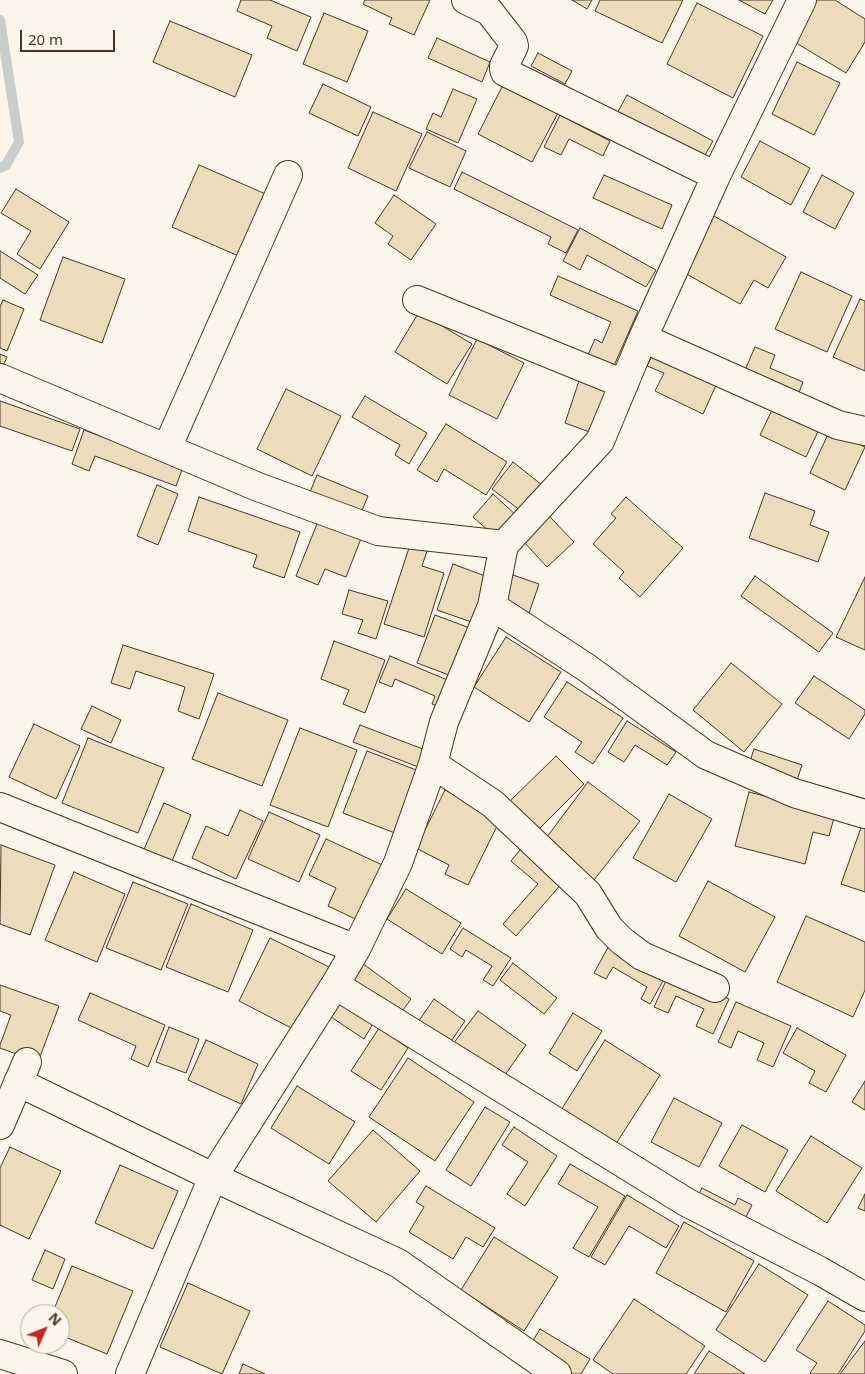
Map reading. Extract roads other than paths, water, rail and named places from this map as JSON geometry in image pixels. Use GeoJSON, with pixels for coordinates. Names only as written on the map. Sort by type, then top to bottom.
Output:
{"type":"FeatureCollection","features":[{"type":"Feature","properties":{"kind":"street"},"geometry":{"type":"LineString","coordinates":[[466,0],[490,11],[513,42],[514,46],[504,66],[505,72],[716,176]]}},
{"type":"Feature","properties":{"kind":"street"},"geometry":{"type":"LineString","coordinates":[[130,1374],[213,1177],[335,985],[356,949],[398,863],[433,764],[444,722],[492,606],[504,545],[600,441],[643,338],[716,176],[802,0]]}},
{"type":"Feature","properties":{"kind":"street"},"geometry":{"type":"LineString","coordinates":[[166,448],[288,175]]}},
{"type":"Feature","properties":{"kind":"street"},"geometry":{"type":"LineString","coordinates":[[417,300],[624,384]]}},
{"type":"Feature","properties":{"kind":"street"},"geometry":{"type":"LineString","coordinates":[[643,338],[838,425],[865,431]]}},
{"type":"Feature","properties":{"kind":"street"},"geometry":{"type":"LineString","coordinates":[[0,378],[258,487],[378,531],[504,545]]}},
{"type":"Feature","properties":{"kind":"street"},"geometry":{"type":"LineString","coordinates":[[492,606],[586,668],[706,755],[794,793],[865,814]]}},
{"type":"Feature","properties":{"kind":"street"},"geometry":{"type":"LineString","coordinates":[[433,764],[493,804],[588,894],[609,928],[622,941],[642,956],[715,988]]}},
{"type":"Feature","properties":{"kind":"street"},"geometry":{"type":"LineString","coordinates":[[0,807],[356,949]]}},
{"type":"Feature","properties":{"kind":"street"},"geometry":{"type":"LineString","coordinates":[[335,985],[686,1202],[820,1270],[865,1297]]}},
{"type":"Feature","properties":{"kind":"street"},"geometry":{"type":"LineString","coordinates":[[0,1125],[23,1072],[213,1177],[398,1263],[557,1374]]}},
{"type":"Feature","properties":{"kind":"street"},"geometry":{"type":"LineString","coordinates":[[0,1354],[63,1374]]}},
{"type":"Feature","properties":{"kind":"waterway"},"geometry":{"type":"LineString","coordinates":[[0,20],[19,142],[6,165],[0,168]]}}]}
